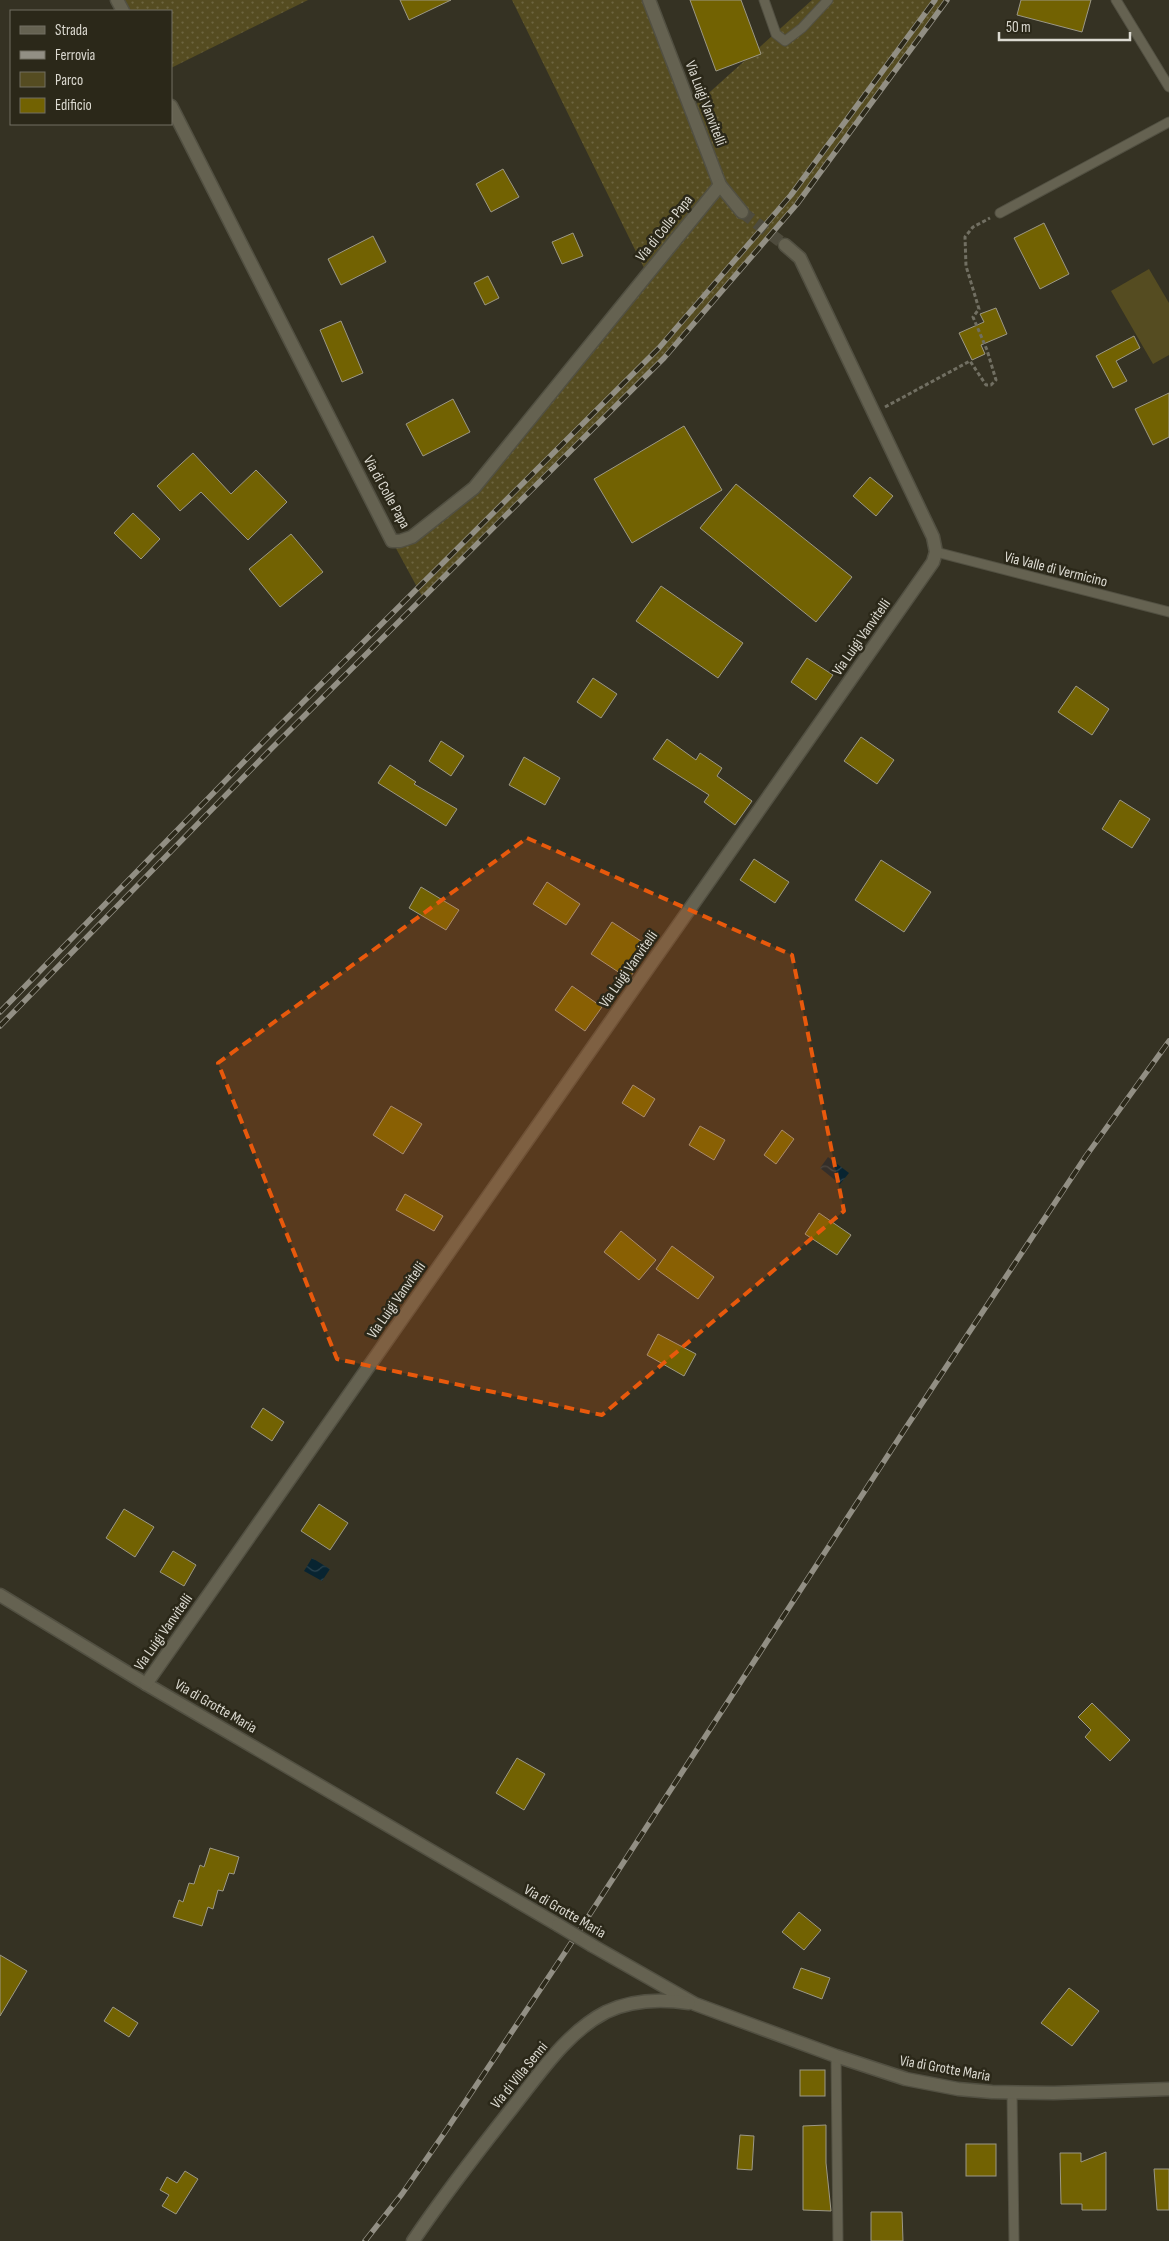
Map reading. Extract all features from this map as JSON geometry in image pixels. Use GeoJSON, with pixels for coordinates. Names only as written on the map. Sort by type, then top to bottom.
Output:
{"type":"FeatureCollection","features":[{"type":"Feature","properties":{"kind":"street","name":"Via Luigi Vanvitelli"},"geometry":{"type":"LineString","coordinates":[[649,0],[720,185],[742,212]]}},
{"type":"Feature","properties":{"kind":"street","name":"Via di Colle Papa"},"geometry":{"type":"LineString","coordinates":[[172,108],[392,541],[400,541],[412,536],[474,488],[720,185]]}},
{"type":"Feature","properties":{"kind":"street"},"geometry":{"type":"LineString","coordinates":[[785,245],[800,258],[933,537],[936,552]]}},
{"type":"Feature","properties":{"kind":"street","name":"Via Luigi Vanvitelli"},"geometry":{"type":"LineString","coordinates":[[146,1684],[925,576],[936,552]]}},
{"type":"Feature","properties":{"kind":"street","name":"Via di Grotte Maria"},"geometry":{"type":"LineString","coordinates":[[0,1595],[146,1684],[695,2004],[893,2076],[924,2084],[972,2091],[1012,2093],[1169,2089]]}},
{"type":"Feature","properties":{"kind":"street","name":"Via di Villa Senni"},"geometry":{"type":"LineString","coordinates":[[413,2241],[465,2169],[548,2062],[581,2030],[605,2013],[622,2006],[648,2002],[695,2004]]}},
{"type":"Feature","properties":{"kind":"lane"},"geometry":{"type":"LineString","coordinates":[[764,0],[776,34],[785,41],[802,28],[828,0]]}},
{"type":"Feature","properties":{"kind":"lane"},"geometry":{"type":"LineString","coordinates":[[1116,0],[1169,87]]}},
{"type":"Feature","properties":{"kind":"lane"},"geometry":{"type":"LineString","coordinates":[[1000,213],[1169,122]]}},
{"type":"Feature","properties":{"kind":"lane","name":"Via Valle di Vermicino"},"geometry":{"type":"LineString","coordinates":[[936,552],[1169,612]]}},
{"type":"Feature","properties":{"kind":"lane"},"geometry":{"type":"LineString","coordinates":[[836,2056],[838,2241]]}},
{"type":"Feature","properties":{"kind":"lane"},"geometry":{"type":"LineString","coordinates":[[1012,2093],[1014,2241]]}},
{"type":"Feature","properties":{"kind":"path"},"geometry":{"type":"LineString","coordinates":[[884,408],[970,361],[986,385],[991,385],[996,380],[987,350],[973,317],[979,309],[966,266],[965,237],[974,227],[1000,213]]}},
{"type":"Feature","properties":{"kind":"highlighted area"},"geometry":{"type":"Polygon","coordinates":[[[527,838],[792,955],[844,1211],[602,1415],[337,1359],[218,1063],[527,838]]]}},
{"type":"Feature","properties":{"kind":"green space"},"geometry":{"type":"Polygon","coordinates":[[[117,0],[308,0],[172,68],[172,10],[122,10],[117,0]]]}},
{"type":"Feature","properties":{"kind":"green space"},"geometry":{"type":"Polygon","coordinates":[[[512,0],[649,0],[691,109],[812,0],[948,0],[797,204],[664,358],[423,598],[392,541],[400,541],[474,488],[647,274],[512,0]]]}},
{"type":"Feature","properties":{"kind":"green space"},"geometry":{"type":"Polygon","coordinates":[[[1149,269],[1169,303],[1169,355],[1153,364],[1111,291],[1149,269]]]}},
{"type":"Feature","properties":{"kind":"water"},"geometry":{"type":"Polygon","coordinates":[[[828,1157],[849,1173],[840,1184],[820,1168],[828,1157]]]}},
{"type":"Feature","properties":{"kind":"water"},"geometry":{"type":"Polygon","coordinates":[[[312,1558],[330,1569],[322,1581],[304,1571],[312,1558]]]}},
{"type":"Feature","properties":{"kind":"building"},"geometry":{"type":"Polygon","coordinates":[[[400,0],[451,0],[409,20],[400,0]]]}},
{"type":"Feature","properties":{"kind":"building"},"geometry":{"type":"Polygon","coordinates":[[[690,0],[741,0],[761,54],[716,71],[690,0]]]}},
{"type":"Feature","properties":{"kind":"building"},"geometry":{"type":"Polygon","coordinates":[[[1021,0],[1091,0],[1082,32],[1017,15],[1021,0]]]}},
{"type":"Feature","properties":{"kind":"building"},"geometry":{"type":"Polygon","coordinates":[[[503,169],[519,197],[491,212],[476,184],[503,169]]]}},
{"type":"Feature","properties":{"kind":"building"},"geometry":{"type":"Polygon","coordinates":[[[1044,223],[1069,274],[1040,289],[1014,238],[1044,223]]]}},
{"type":"Feature","properties":{"kind":"building"},"geometry":{"type":"Polygon","coordinates":[[[573,233],[583,256],[562,264],[552,242],[573,233]]]}},
{"type":"Feature","properties":{"kind":"building"},"geometry":{"type":"Polygon","coordinates":[[[373,236],[386,262],[341,285],[328,259],[373,236]]]}},
{"type":"Feature","properties":{"kind":"building"},"geometry":{"type":"Polygon","coordinates":[[[488,276],[499,298],[485,305],[474,283],[488,276]]]}},
{"type":"Feature","properties":{"kind":"building"},"geometry":{"type":"Polygon","coordinates":[[[996,308],[1007,334],[981,345],[985,354],[972,360],[959,333],[984,322],[980,314],[996,308]]]}},
{"type":"Feature","properties":{"kind":"building"},"geometry":{"type":"Polygon","coordinates":[[[341,321],[363,373],[342,382],[320,330],[341,321]]]}},
{"type":"Feature","properties":{"kind":"building"},"geometry":{"type":"Polygon","coordinates":[[[1134,336],[1140,348],[1116,361],[1127,381],[1113,388],[1096,356],[1134,336]]]}},
{"type":"Feature","properties":{"kind":"building"},"geometry":{"type":"Polygon","coordinates":[[[1169,393],[1169,437],[1153,445],[1135,409],[1169,393]]]}},
{"type":"Feature","properties":{"kind":"building"},"geometry":{"type":"Polygon","coordinates":[[[453,399],[470,432],[423,456],[406,424],[453,399]]]}},
{"type":"Feature","properties":{"kind":"building"},"geometry":{"type":"Polygon","coordinates":[[[684,426],[722,490],[632,543],[594,479],[684,426]]]}},
{"type":"Feature","properties":{"kind":"building"},"geometry":{"type":"Polygon","coordinates":[[[193,453],[231,494],[256,470],[287,502],[248,540],[201,492],[180,511],[157,486],[193,453]]]}},
{"type":"Feature","properties":{"kind":"building"},"geometry":{"type":"Polygon","coordinates":[[[870,477],[893,496],[876,516],[853,496],[870,477]]]}},
{"type":"Feature","properties":{"kind":"building"},"geometry":{"type":"Polygon","coordinates":[[[736,484],[852,577],[816,622],[700,528],[736,484]]]}},
{"type":"Feature","properties":{"kind":"building"},"geometry":{"type":"Polygon","coordinates":[[[133,513],[160,539],[141,559],[114,533],[133,513]]]}},
{"type":"Feature","properties":{"kind":"building"},"geometry":{"type":"Polygon","coordinates":[[[291,534],[323,572],[280,607],[249,569],[291,534]]]}},
{"type":"Feature","properties":{"kind":"building"},"geometry":{"type":"Polygon","coordinates":[[[661,586],[743,643],[718,678],[636,621],[661,586]]]}},
{"type":"Feature","properties":{"kind":"building"},"geometry":{"type":"Polygon","coordinates":[[[807,658],[833,675],[816,700],[791,682],[807,658]]]}},
{"type":"Feature","properties":{"kind":"building"},"geometry":{"type":"Polygon","coordinates":[[[593,678],[617,694],[601,718],[577,702],[593,678]]]}},
{"type":"Feature","properties":{"kind":"building"},"geometry":{"type":"Polygon","coordinates":[[[1076,686],[1109,709],[1092,735],[1058,712],[1076,686]]]}},
{"type":"Feature","properties":{"kind":"building"},"geometry":{"type":"Polygon","coordinates":[[[861,737],[894,760],[877,784],[844,761],[861,737]]]}},
{"type":"Feature","properties":{"kind":"building"},"geometry":{"type":"Polygon","coordinates":[[[667,739],[696,760],[700,753],[722,768],[717,776],[752,801],[735,825],[704,802],[709,795],[653,759],[667,739]]]}},
{"type":"Feature","properties":{"kind":"building"},"geometry":{"type":"Polygon","coordinates":[[[441,741],[464,756],[451,776],[429,761],[441,741]]]}},
{"type":"Feature","properties":{"kind":"building"},"geometry":{"type":"Polygon","coordinates":[[[524,757],[560,778],[545,805],[509,785],[524,757]]]}},
{"type":"Feature","properties":{"kind":"building"},"geometry":{"type":"Polygon","coordinates":[[[390,765],[416,782],[414,784],[457,809],[446,826],[378,783],[390,765]]]}},
{"type":"Feature","properties":{"kind":"building"},"geometry":{"type":"Polygon","coordinates":[[[1120,800],[1150,819],[1132,848],[1102,829],[1120,800]]]}},
{"type":"Feature","properties":{"kind":"building"},"geometry":{"type":"Polygon","coordinates":[[[754,859],[789,882],[775,903],[740,880],[754,859]]]}},
{"type":"Feature","properties":{"kind":"building"},"geometry":{"type":"Polygon","coordinates":[[[881,860],[931,892],[904,932],[855,900],[881,860]]]}},
{"type":"Feature","properties":{"kind":"building"},"geometry":{"type":"Polygon","coordinates":[[[547,882],[580,904],[566,925],[533,904],[547,882]]]}},
{"type":"Feature","properties":{"kind":"building"},"geometry":{"type":"Polygon","coordinates":[[[421,887],[459,910],[446,930],[409,908],[421,887]]]}},
{"type":"Feature","properties":{"kind":"building"},"geometry":{"type":"Polygon","coordinates":[[[612,922],[650,947],[629,979],[591,954],[612,922]]]}},
{"type":"Feature","properties":{"kind":"building"},"geometry":{"type":"Polygon","coordinates":[[[572,986],[602,1007],[585,1031],[555,1010],[572,986]]]}},
{"type":"Feature","properties":{"kind":"building"},"geometry":{"type":"Polygon","coordinates":[[[633,1085],[655,1099],[644,1117],[622,1103],[633,1085]]]}},
{"type":"Feature","properties":{"kind":"building"},"geometry":{"type":"Polygon","coordinates":[[[391,1106],[422,1124],[403,1154],[373,1135],[391,1106]]]}},
{"type":"Feature","properties":{"kind":"building"},"geometry":{"type":"Polygon","coordinates":[[[700,1126],[725,1140],[714,1160],[689,1145],[700,1126]]]}},
{"type":"Feature","properties":{"kind":"building"},"geometry":{"type":"Polygon","coordinates":[[[782,1130],[794,1139],[776,1164],[764,1155],[782,1130]]]}},
{"type":"Feature","properties":{"kind":"building"},"geometry":{"type":"Polygon","coordinates":[[[405,1194],[443,1216],[434,1231],[396,1210],[405,1194]]]}},
{"type":"Feature","properties":{"kind":"building"},"geometry":{"type":"Polygon","coordinates":[[[819,1213],[851,1235],[837,1255],[805,1234],[819,1213]]]}},
{"type":"Feature","properties":{"kind":"building"},"geometry":{"type":"Polygon","coordinates":[[[621,1231],[656,1260],[639,1280],[604,1252],[621,1231]]]}},
{"type":"Feature","properties":{"kind":"building"},"geometry":{"type":"Polygon","coordinates":[[[672,1246],[714,1277],[698,1299],[656,1269],[672,1246]]]}},
{"type":"Feature","properties":{"kind":"building"},"geometry":{"type":"Polygon","coordinates":[[[658,1334],[696,1354],[684,1376],[647,1355],[658,1334]]]}},
{"type":"Feature","properties":{"kind":"building"},"geometry":{"type":"Polygon","coordinates":[[[263,1408],[284,1422],[272,1441],[251,1427],[263,1408]]]}},
{"type":"Feature","properties":{"kind":"building"},"geometry":{"type":"Polygon","coordinates":[[[319,1504],[348,1523],[330,1550],[301,1531],[319,1504]]]}},
{"type":"Feature","properties":{"kind":"building"},"geometry":{"type":"Polygon","coordinates":[[[124,1509],[154,1527],[135,1557],[106,1538],[124,1509]]]}},
{"type":"Feature","properties":{"kind":"building"},"geometry":{"type":"Polygon","coordinates":[[[173,1551],[196,1565],[184,1586],[160,1572],[173,1551]]]}},
{"type":"Feature","properties":{"kind":"building"},"geometry":{"type":"Polygon","coordinates":[[[1092,1703],[1130,1740],[1110,1761],[1085,1737],[1091,1730],[1078,1717],[1092,1703]]]}},
{"type":"Feature","properties":{"kind":"building"},"geometry":{"type":"Polygon","coordinates":[[[517,1758],[545,1774],[524,1810],[496,1793],[517,1758]]]}},
{"type":"Feature","properties":{"kind":"building"},"geometry":{"type":"Polygon","coordinates":[[[210,1848],[239,1857],[234,1874],[229,1873],[223,1891],[218,1890],[213,1909],[208,1907],[202,1926],[173,1917],[179,1900],[183,1902],[189,1883],[194,1884],[200,1865],[204,1867],[210,1848]]]}},
{"type":"Feature","properties":{"kind":"building"},"geometry":{"type":"Polygon","coordinates":[[[799,1912],[821,1930],[804,1950],[782,1932],[799,1912]]]}},
{"type":"Feature","properties":{"kind":"building"},"geometry":{"type":"Polygon","coordinates":[[[0,1955],[27,1971],[0,2016],[0,1955]]]}},
{"type":"Feature","properties":{"kind":"building"},"geometry":{"type":"Polygon","coordinates":[[[801,1968],[830,1978],[822,1999],[793,1988],[801,1968]]]}},
{"type":"Feature","properties":{"kind":"building"},"geometry":{"type":"Polygon","coordinates":[[[1069,1988],[1099,2011],[1072,2046],[1041,2023],[1069,1988]]]}},
{"type":"Feature","properties":{"kind":"building"},"geometry":{"type":"Polygon","coordinates":[[[113,2007],[138,2023],[129,2037],[104,2021],[113,2007]]]}},
{"type":"Feature","properties":{"kind":"building"},"geometry":{"type":"Polygon","coordinates":[[[800,2070],[825,2070],[825,2096],[800,2096],[800,2070]]]}},
{"type":"Feature","properties":{"kind":"building"},"geometry":{"type":"Polygon","coordinates":[[[826,2125],[826,2163],[831,2211],[803,2210],[803,2126],[826,2125]]]}},
{"type":"Feature","properties":{"kind":"building"},"geometry":{"type":"Polygon","coordinates":[[[740,2135],[754,2136],[752,2170],[737,2169],[740,2135]]]}},
{"type":"Feature","properties":{"kind":"building"},"geometry":{"type":"Polygon","coordinates":[[[966,2144],[996,2144],[996,2176],[966,2176],[966,2144]]]}},
{"type":"Feature","properties":{"kind":"building"},"geometry":{"type":"Polygon","coordinates":[[[1106,2152],[1106,2210],[1082,2210],[1082,2204],[1061,2204],[1060,2153],[1081,2153],[1081,2162],[1106,2152]]]}},
{"type":"Feature","properties":{"kind":"building"},"geometry":{"type":"Polygon","coordinates":[[[1154,2169],[1169,2169],[1169,2210],[1157,2210],[1154,2169]]]}},
{"type":"Feature","properties":{"kind":"building"},"geometry":{"type":"Polygon","coordinates":[[[185,2171],[198,2179],[176,2214],[162,2206],[169,2195],[160,2190],[167,2177],[177,2183],[185,2171]]]}},
{"type":"Feature","properties":{"kind":"building"},"geometry":{"type":"Polygon","coordinates":[[[871,2212],[902,2212],[903,2241],[871,2241],[871,2212]]]}},
{"type":"Feature","properties":{"kind":"tunnel"},"geometry":{"type":"LineString","coordinates":[[742,212],[785,245]]}},
{"type":"Feature","properties":{"kind":"railway"},"geometry":{"type":"LineString","coordinates":[[0,1012],[267,738],[659,348],[791,195],[935,0]]}},
{"type":"Feature","properties":{"kind":"railway"},"geometry":{"type":"LineString","coordinates":[[0,1026],[272,748],[664,358],[797,204],[947,0]]}},
{"type":"Feature","properties":{"kind":"railway"},"geometry":{"type":"LineString","coordinates":[[365,2241],[402,2194],[443,2135],[564,1954],[905,1429],[1086,1156],[1169,1041]]}}]}
